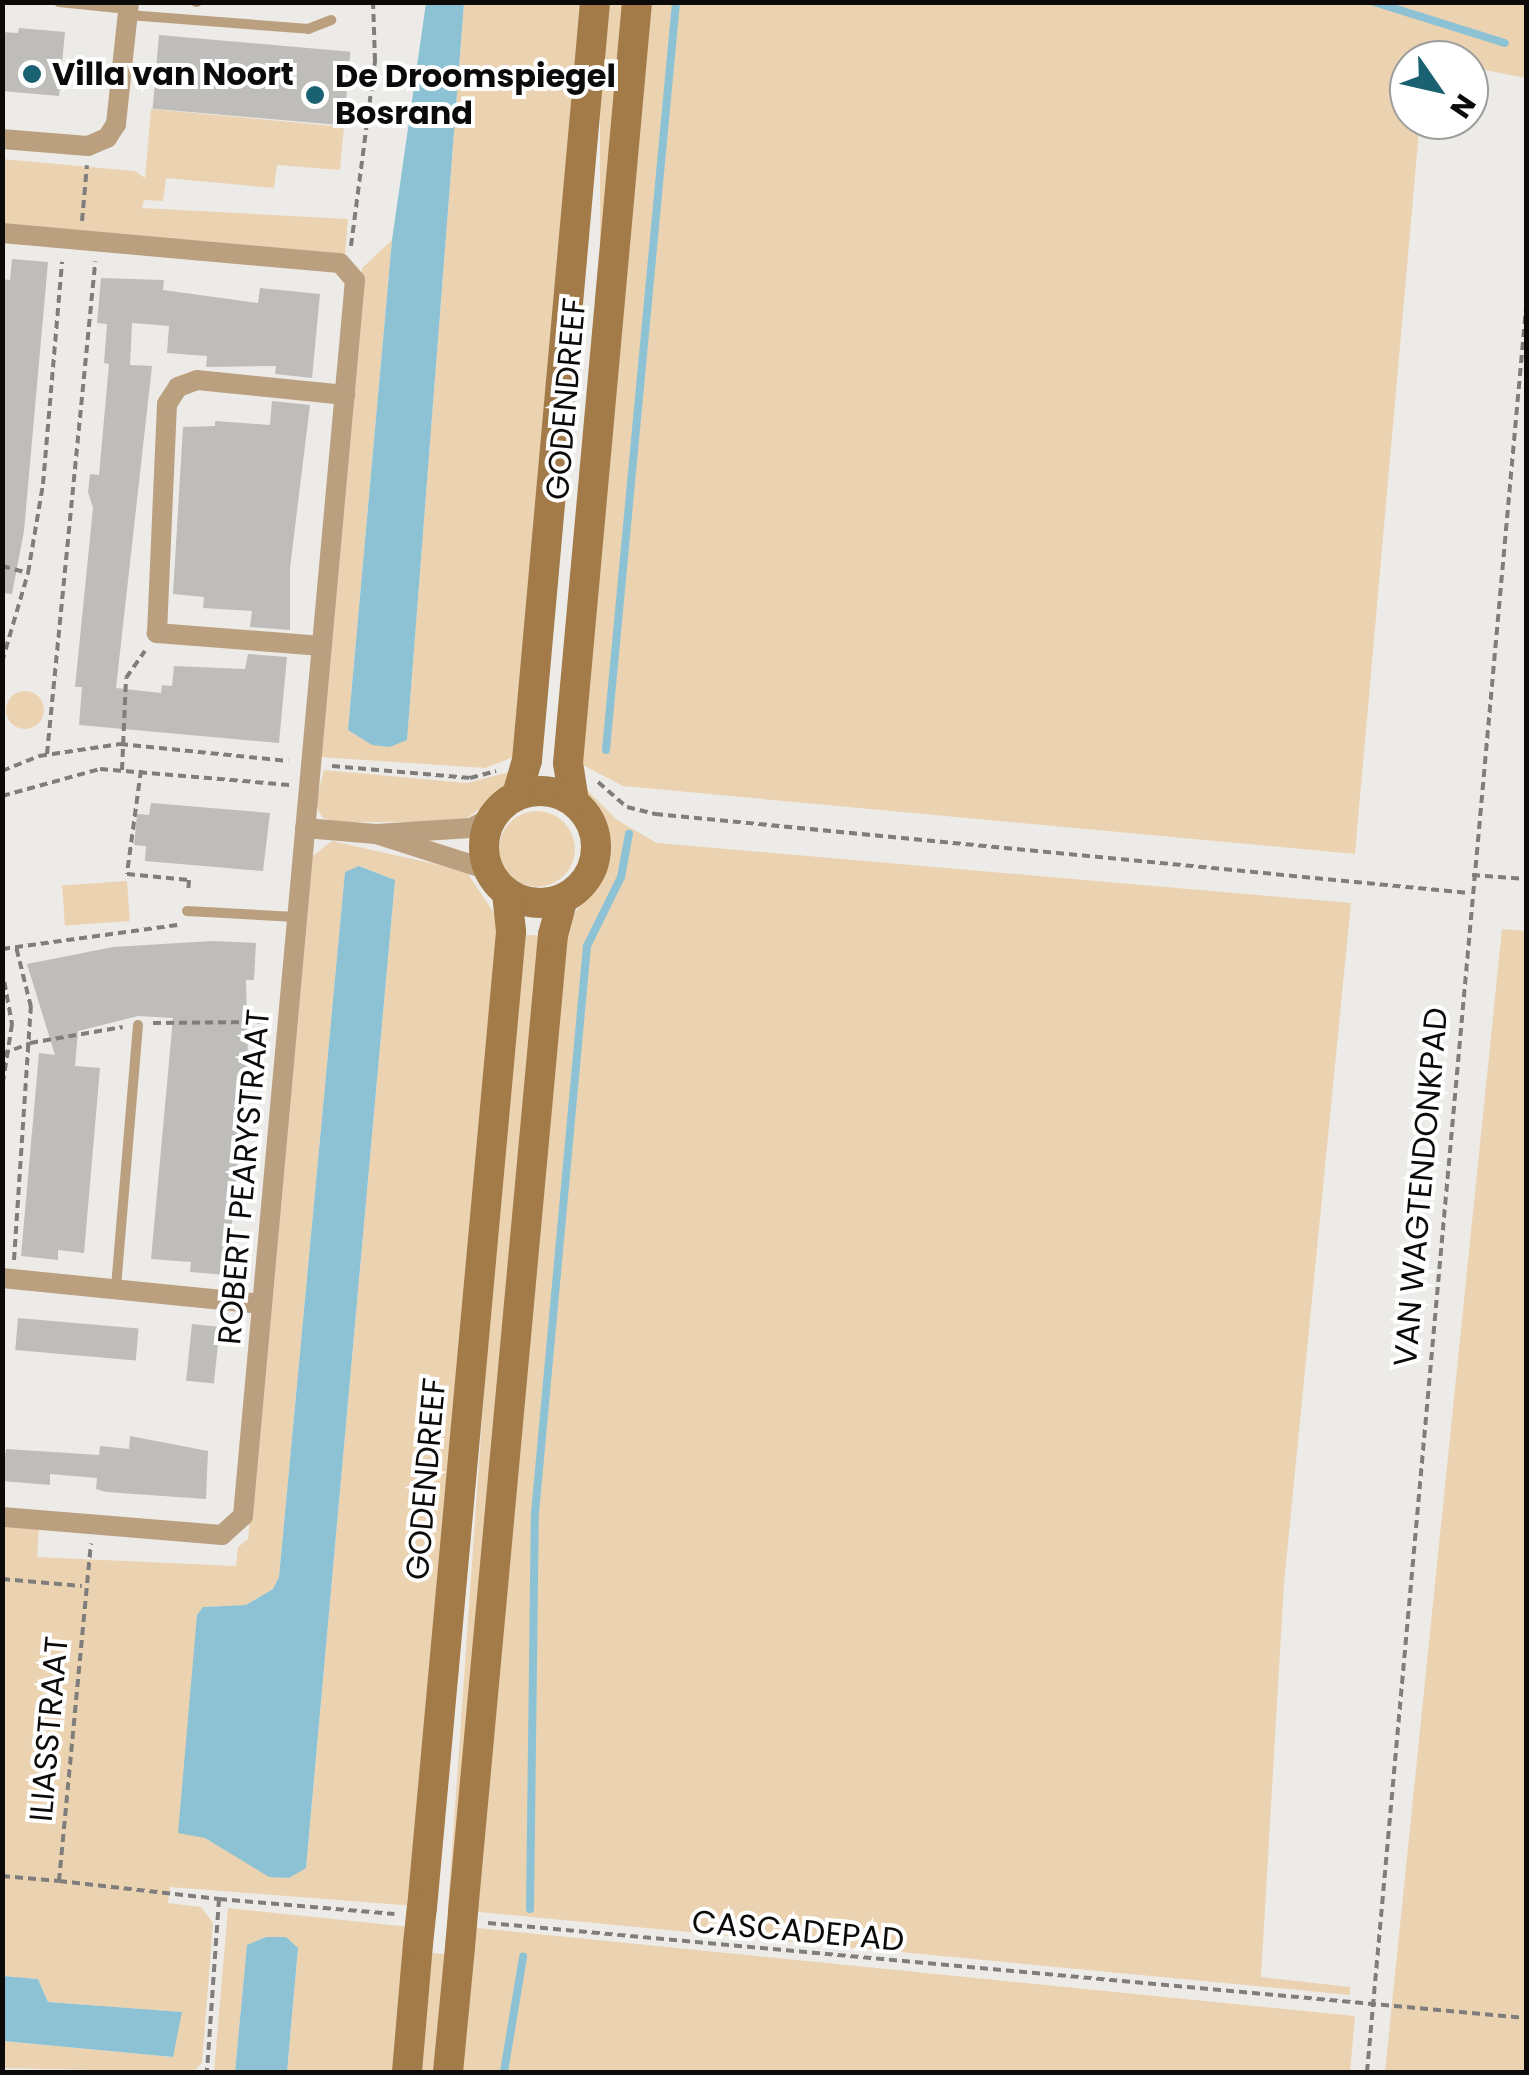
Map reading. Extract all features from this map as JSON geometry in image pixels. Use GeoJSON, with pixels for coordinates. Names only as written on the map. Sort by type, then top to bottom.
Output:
{"type":"FeatureCollection","features":[{"type":"Feature","properties":{"kind":"main road","name":"GODENDREEF"},"geometry":{"type":"LineString","coordinates":[[517,795],[526,760],[595,2]]}},
{"type":"Feature","properties":{"kind":"main road","name":"GODENDREEF"},"geometry":{"type":"LineString","coordinates":[[574,801],[568,763],[637,2]]}},
{"type":"Feature","properties":{"kind":"main road"},"geometry":{"type":"LineString","coordinates":[[546,790],[574,801],[592,824],[597,853],[586,880],[563,898],[535,903],[498,882],[484,843],[492,817],[517,795],[546,790]]}},
{"type":"Feature","properties":{"kind":"main road","name":"GODENDREEF"},"geometry":{"type":"LineString","coordinates":[[407,2072],[417,1922],[511,930],[498,882]]}},
{"type":"Feature","properties":{"kind":"main road"},"geometry":{"type":"LineString","coordinates":[[448,2072],[460,1948],[472,1917],[552,935],[563,898]]}},
{"type":"Feature","properties":{"kind":"street"},"geometry":{"type":"LineString","coordinates":[[2,139],[88,146],[107,138],[116,124],[129,9]]}},
{"type":"Feature","properties":{"kind":"street"},"geometry":{"type":"LineString","coordinates":[[2,233],[351,270]]}},
{"type":"Feature","properties":{"kind":"street","name":"ROBERT PEARYSTRAAT"},"geometry":{"type":"LineString","coordinates":[[94,1524],[222,1535],[235,1529],[243,1516],[345,395],[351,270]]}},
{"type":"Feature","properties":{"kind":"street"},"geometry":{"type":"LineString","coordinates":[[322,646],[157,633],[171,394],[197,380],[345,395]]}},
{"type":"Feature","properties":{"kind":"street"},"geometry":{"type":"LineString","coordinates":[[305,828],[376,834],[470,828],[492,817]]}},
{"type":"Feature","properties":{"kind":"street"},"geometry":{"type":"LineString","coordinates":[[376,834],[498,882]]}},
{"type":"Feature","properties":{"kind":"street"},"geometry":{"type":"LineString","coordinates":[[8,1278],[262,1304]]}},
{"type":"Feature","properties":{"kind":"street"},"geometry":{"type":"LineString","coordinates":[[2,1517],[94,1524]]}},
{"type":"Feature","properties":{"kind":"lane"},"geometry":{"type":"LineString","coordinates":[[59,2],[308,29],[331,20]]}},
{"type":"Feature","properties":{"kind":"lane"},"geometry":{"type":"LineString","coordinates":[[187,911],[298,917]]}},
{"type":"Feature","properties":{"kind":"lane"},"geometry":{"type":"LineString","coordinates":[[116,1287],[138,1024]]}},
{"type":"Feature","properties":{"kind":"path"},"geometry":{"type":"LineString","coordinates":[[351,270],[374,61],[373,2]]}},
{"type":"Feature","properties":{"kind":"path"},"geometry":{"type":"LineString","coordinates":[[47,755],[88,146]]}},
{"type":"Feature","properties":{"kind":"path"},"geometry":{"type":"LineString","coordinates":[[2,662],[28,573],[80,240]]}},
{"type":"Feature","properties":{"kind":"path","name":"VAN WAGTENDONKPAD"},"geometry":{"type":"LineString","coordinates":[[1367,2072],[1470,893],[1526,307]]}},
{"type":"Feature","properties":{"kind":"path"},"geometry":{"type":"LineString","coordinates":[[2,566],[28,573]]}},
{"type":"Feature","properties":{"kind":"path"},"geometry":{"type":"LineString","coordinates":[[122,770],[120,744],[126,678],[157,633]]}},
{"type":"Feature","properties":{"kind":"path"},"geometry":{"type":"LineString","coordinates":[[2,771],[47,755],[120,744],[470,778],[526,760]]}},
{"type":"Feature","properties":{"kind":"path"},"geometry":{"type":"LineString","coordinates":[[568,763],[628,808],[655,814],[1470,893]]}},
{"type":"Feature","properties":{"kind":"path"},"geometry":{"type":"LineString","coordinates":[[2,796],[100,770],[141,770],[309,787]]}},
{"type":"Feature","properties":{"kind":"path"},"geometry":{"type":"LineString","coordinates":[[2,950],[186,924],[189,880],[127,874],[141,770]]}},
{"type":"Feature","properties":{"kind":"path"},"geometry":{"type":"LineString","coordinates":[[1472,875],[1526,879]]}},
{"type":"Feature","properties":{"kind":"path"},"geometry":{"type":"LineString","coordinates":[[8,1278],[31,1007],[16,947]]}},
{"type":"Feature","properties":{"kind":"path"},"geometry":{"type":"LineString","coordinates":[[2,969],[12,1024],[2,1088]]}},
{"type":"Feature","properties":{"kind":"path","name":"ILIASSTRAAT"},"geometry":{"type":"LineString","coordinates":[[59,1881],[84,1586],[94,1524]]}},
{"type":"Feature","properties":{"kind":"path"},"geometry":{"type":"LineString","coordinates":[[2,1579],[84,1586]]}},
{"type":"Feature","properties":{"kind":"path"},"geometry":{"type":"LineString","coordinates":[[2,1876],[417,1922]]}},
{"type":"Feature","properties":{"kind":"path"},"geometry":{"type":"LineString","coordinates":[[207,2072],[220,1900]]}},
{"type":"Feature","properties":{"kind":"path","name":"CASCADEPAD"},"geometry":{"type":"LineString","coordinates":[[472,1917],[1526,2018]]}},
{"type":"Feature","properties":{"kind":"shaded area"},"geometry":{"type":"Polygon","coordinates":[[[464,3],[586,3],[519,755],[485,768],[319,757],[362,268],[392,240],[348,730],[372,745],[407,739],[464,3]]]}},
{"type":"Feature","properties":{"kind":"shaded area"},"geometry":{"type":"Polygon","coordinates":[[[600,3],[628,3],[628,743],[600,743],[600,3]]]}},
{"type":"Feature","properties":{"kind":"shaded area"},"geometry":{"type":"Polygon","coordinates":[[[641,3],[1526,3],[1526,78],[1489,71],[1489,40],[1389,40],[1389,140],[1418,140],[1355,854],[623,786],[575,761],[641,3]]]}},
{"type":"Feature","properties":{"kind":"shaded area"},"geometry":{"type":"Polygon","coordinates":[[[151,109],[344,127],[340,170],[277,165],[274,188],[166,178],[163,201],[144,200],[142,208],[348,219],[345,255],[3,225],[2,159],[135,171],[145,178],[151,109]]]}},
{"type":"Feature","properties":{"kind":"shaded area"},"geometry":{"type":"Polygon","coordinates":[[[25,691],[38,697],[44,710],[38,723],[25,729],[12,723],[6,710],[12,697],[25,691]]]}},
{"type":"Feature","properties":{"kind":"shaded area"},"geometry":{"type":"Polygon","coordinates":[[[324,770],[467,783],[509,772],[505,792],[461,822],[338,822],[323,818],[315,805],[324,770]]]}},
{"type":"Feature","properties":{"kind":"shaded area"},"geometry":{"type":"Polygon","coordinates":[[[582,785],[617,820],[657,843],[1351,903],[1284,1584],[1261,1977],[1350,1987],[1350,1995],[469,1911],[559,935],[596,883],[607,852],[602,822],[582,785]]]}},
{"type":"Feature","properties":{"kind":"shaded area"},"geometry":{"type":"Polygon","coordinates":[[[537,811],[552,813],[564,822],[573,834],[573,864],[564,876],[552,885],[537,887],[522,885],[510,876],[501,864],[499,849],[501,834],[510,822],[522,813],[537,811]]]}},
{"type":"Feature","properties":{"kind":"shaded area"},"geometry":{"type":"Polygon","coordinates":[[[332,841],[466,871],[500,922],[415,1906],[170,1887],[168,1903],[201,1907],[213,1923],[202,2063],[193,2072],[3,2068],[3,2041],[172,2057],[181,2012],[48,2002],[38,1979],[3,1976],[2,1525],[39,1529],[37,1557],[236,1566],[238,1547],[248,1539],[309,859],[332,841]],[[360,866],[345,873],[279,1577],[273,1589],[246,1605],[203,1607],[205,1838],[255,1865],[306,1868],[395,880],[360,866]]]}},
{"type":"Feature","properties":{"kind":"shaded area"},"geometry":{"type":"Polygon","coordinates":[[[127,881],[130,921],[65,925],[62,886],[127,881]]]}},
{"type":"Feature","properties":{"kind":"shaded area"},"geometry":{"type":"Polygon","coordinates":[[[1502,929],[1526,931],[1526,2072],[1385,2072],[1502,929]]]}},
{"type":"Feature","properties":{"kind":"shaded area"},"geometry":{"type":"Polygon","coordinates":[[[516,934],[544,936],[476,1911],[448,1909],[516,934]]]}},
{"type":"Feature","properties":{"kind":"shaded area"},"geometry":{"type":"Polygon","coordinates":[[[228,1908],[410,1927],[398,2072],[287,2072],[298,1948],[286,1937],[266,1937],[247,1946],[235,2072],[214,2072],[228,1908]]]}},
{"type":"Feature","properties":{"kind":"shaded area"},"geometry":{"type":"Polygon","coordinates":[[[468,1927],[1355,2016],[1350,2072],[456,2072],[468,1927]]]}},
{"type":"Feature","properties":{"kind":"shaded area"},"geometry":{"type":"Polygon","coordinates":[[[424,1952],[452,1955],[440,2072],[411,2072],[424,1952]]]}},
{"type":"Feature","properties":{"kind":"water"},"geometry":{"type":"Polygon","coordinates":[[[426,3],[464,3],[407,740],[390,747],[372,745],[348,730],[392,240],[426,3]]]}},
{"type":"Feature","properties":{"kind":"water"},"geometry":{"type":"Polygon","coordinates":[[[359,866],[395,880],[306,1868],[289,1878],[269,1877],[205,1838],[178,1833],[197,1615],[203,1607],[246,1605],[273,1589],[279,1577],[345,872],[359,866]]]}},
{"type":"Feature","properties":{"kind":"water"},"geometry":{"type":"Polygon","coordinates":[[[266,1937],[286,1937],[298,1948],[287,2072],[235,2072],[247,1945],[266,1937]]]}},
{"type":"Feature","properties":{"kind":"water"},"geometry":{"type":"Polygon","coordinates":[[[3,1976],[38,1979],[48,2002],[182,2012],[173,2057],[3,2041],[3,1976]]]}},
{"type":"Feature","properties":{"kind":"building","name":"Villa van Noort"},"geometry":{"type":"Polygon","coordinates":[[[19,28],[65,32],[59,96],[2,91],[2,32],[18,33],[19,28]]]}},
{"type":"Feature","properties":{"kind":"building"},"geometry":{"type":"Polygon","coordinates":[[[159,35],[350,52],[344,125],[153,109],[159,35]]]}},
{"type":"Feature","properties":{"kind":"building"},"geometry":{"type":"Polygon","coordinates":[[[12,259],[48,262],[24,531],[12,594],[2,593],[2,279],[10,280],[12,259]]]}},
{"type":"Feature","properties":{"kind":"building"},"geometry":{"type":"Polygon","coordinates":[[[101,278],[164,280],[163,290],[258,303],[260,288],[320,294],[312,378],[275,374],[276,366],[206,367],[207,356],[167,353],[169,326],[132,323],[130,365],[152,366],[116,688],[161,693],[162,685],[172,686],[174,666],[245,669],[248,654],[287,657],[279,743],[79,725],[82,687],[75,687],[93,508],[88,492],[90,474],[99,475],[109,364],[104,363],[107,324],[97,323],[101,278]]]}},
{"type":"Feature","properties":{"kind":"building"},"geometry":{"type":"Polygon","coordinates":[[[272,401],[310,405],[290,568],[290,630],[250,627],[252,611],[203,608],[204,597],[173,594],[183,427],[215,426],[215,421],[270,425],[272,401]]]}},
{"type":"Feature","properties":{"kind":"building"},"geometry":{"type":"Polygon","coordinates":[[[151,803],[270,813],[263,871],[145,861],[146,846],[134,845],[137,814],[149,815],[151,803]]]}},
{"type":"Feature","properties":{"kind":"building"},"geometry":{"type":"Polygon","coordinates":[[[212,941],[256,943],[254,980],[246,980],[248,1055],[227,1275],[190,1272],[191,1262],[151,1259],[173,1018],[138,1016],[78,1031],[75,1066],[100,1068],[84,1253],[58,1250],[58,1260],[21,1256],[39,1053],[55,1055],[27,964],[113,947],[212,941]]]}},
{"type":"Feature","properties":{"kind":"building"},"geometry":{"type":"Polygon","coordinates":[[[18,1318],[139,1329],[136,1360],[15,1350],[18,1318]]]}},
{"type":"Feature","properties":{"kind":"building"},"geometry":{"type":"Polygon","coordinates":[[[192,1324],[220,1327],[214,1384],[186,1381],[192,1324]]]}},
{"type":"Feature","properties":{"kind":"building"},"geometry":{"type":"Polygon","coordinates":[[[130,1436],[208,1451],[206,1499],[106,1492],[96,1489],[97,1478],[50,1474],[50,1485],[2,1481],[6,1449],[99,1455],[100,1446],[129,1449],[130,1436]]]}},
{"type":"Feature","properties":{"kind":"waterway"},"geometry":{"type":"LineString","coordinates":[[606,750],[676,2]]}},
{"type":"Feature","properties":{"kind":"waterway"},"geometry":{"type":"LineString","coordinates":[[1374,2],[1505,43]]}},
{"type":"Feature","properties":{"kind":"waterway"},"geometry":{"type":"LineString","coordinates":[[530,1909],[535,1513],[587,946],[621,877],[629,834]]}},
{"type":"Feature","properties":{"kind":"waterway"},"geometry":{"type":"LineString","coordinates":[[504,2072],[523,1957]]}},
{"type":"Feature","properties":{"kind":"place","name":"Villa van Noort"},"geometry":{"type":"Point","coordinates":[32,74]}},
{"type":"Feature","properties":{"kind":"place","name":"De Droomspiegel Bosrand"},"geometry":{"type":"Point","coordinates":[315,95]}}]}
